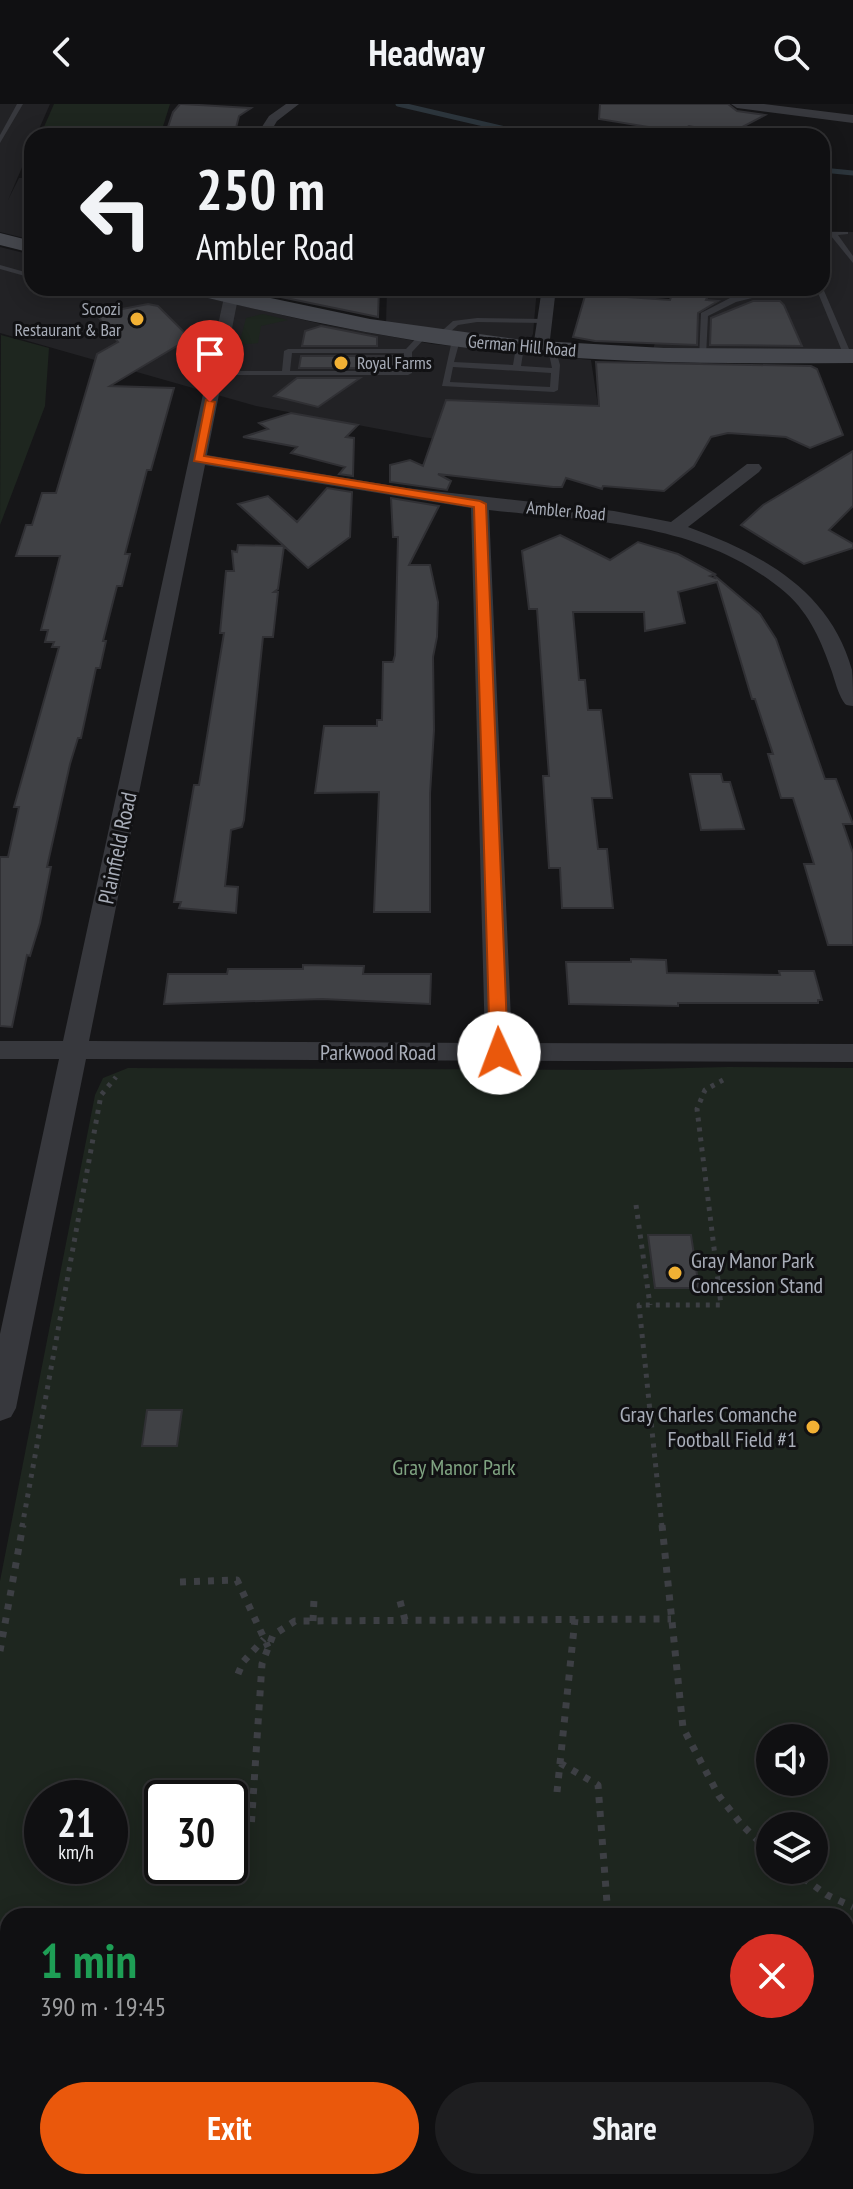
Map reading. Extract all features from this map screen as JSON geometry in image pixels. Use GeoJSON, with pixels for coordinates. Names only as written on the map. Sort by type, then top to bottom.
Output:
{"type":"FeatureCollection","features":[{"type":"Feature","properties":{"kind":"street"},"geometry":{"type":"LineString","coordinates":[[267,128],[273,119],[293,104]]}},
{"type":"Feature","properties":{"kind":"street"},"geometry":{"type":"LineString","coordinates":[[737,104],[853,119]]}},
{"type":"Feature","properties":{"kind":"street"},"geometry":{"type":"LineString","coordinates":[[0,239],[24,245]]}},
{"type":"Feature","properties":{"kind":"street","name":"Plainfield Road"},"geometry":{"type":"LineString","coordinates":[[0,1408],[231,296]]}},
{"type":"Feature","properties":{"kind":"street","name":"German Hill Road"},"geometry":{"type":"LineString","coordinates":[[248,296],[432,341],[537,357],[850,356]]}},
{"type":"Feature","properties":{"kind":"street"},"geometry":{"type":"LineString","coordinates":[[537,357],[548,296]]}},
{"type":"Feature","properties":{"kind":"street","name":"Ambler Road"},"geometry":{"type":"LineString","coordinates":[[198,459],[480,504],[588,511],[675,528],[712,542],[757,565],[805,601],[826,631],[853,700]]}},
{"type":"Feature","properties":{"kind":"street"},"geometry":{"type":"LineString","coordinates":[[675,528],[753,468]]}},
{"type":"Feature","properties":{"kind":"street"},"geometry":{"type":"LineString","coordinates":[[480,504],[499,1053]]}},
{"type":"Feature","properties":{"kind":"street","name":"Parkwood Road"},"geometry":{"type":"LineString","coordinates":[[0,1050],[853,1053]]}},
{"type":"Feature","properties":{"kind":"lane"},"geometry":{"type":"LineString","coordinates":[[0,141],[20,104]]}},
{"type":"Feature","properties":{"kind":"lane"},"geometry":{"type":"LineString","coordinates":[[833,234],[846,233]]}},
{"type":"Feature","properties":{"kind":"lane"},"geometry":{"type":"LineString","coordinates":[[833,234],[853,261]]}},
{"type":"Feature","properties":{"kind":"lane"},"geometry":{"type":"LineString","coordinates":[[0,267],[24,274]]}},
{"type":"Feature","properties":{"kind":"lane"},"geometry":{"type":"LineString","coordinates":[[702,356],[704,315],[745,296]]}},
{"type":"Feature","properties":{"kind":"lane"},"geometry":{"type":"LineString","coordinates":[[824,296],[850,356]]}},
{"type":"Feature","properties":{"kind":"lane"},"geometry":{"type":"LineString","coordinates":[[216,373],[408,373],[432,341],[456,323],[477,320],[545,321]]}},
{"type":"Feature","properties":{"kind":"lane"},"geometry":{"type":"LineString","coordinates":[[286,373],[288,351],[377,354],[432,341]]}},
{"type":"Feature","properties":{"kind":"lane"},"geometry":{"type":"LineString","coordinates":[[432,341],[450,364]]}},
{"type":"Feature","properties":{"kind":"lane"},"geometry":{"type":"LineString","coordinates":[[537,357],[554,390],[445,384],[450,364],[537,357]]}},
{"type":"Feature","properties":{"kind":"path"},"geometry":{"type":"LineString","coordinates":[[0,1651],[101,1095],[116,1077]]}},
{"type":"Feature","properties":{"kind":"path"},"geometry":{"type":"LineString","coordinates":[[726,1080],[710,1084],[699,1096],[697,1109],[721,1305],[639,1305],[683,1728],[704,1774],[744,1831],[756,1841]]}},
{"type":"Feature","properties":{"kind":"path"},"geometry":{"type":"LineString","coordinates":[[636,1205],[650,1305]]}},
{"type":"Feature","properties":{"kind":"path"},"geometry":{"type":"LineString","coordinates":[[180,1582],[237,1580],[268,1648]]}},
{"type":"Feature","properties":{"kind":"path"},"geometry":{"type":"LineString","coordinates":[[313,1621],[314,1599]]}},
{"type":"Feature","properties":{"kind":"path"},"geometry":{"type":"LineString","coordinates":[[400,1601],[405,1620]]}},
{"type":"Feature","properties":{"kind":"path"},"geometry":{"type":"LineString","coordinates":[[557,1792],[575,1619]]}},
{"type":"Feature","properties":{"kind":"path"},"geometry":{"type":"LineString","coordinates":[[248,1829],[251,1829],[262,1664],[273,1635],[295,1621],[671,1619]]}},
{"type":"Feature","properties":{"kind":"path"},"geometry":{"type":"LineString","coordinates":[[238,1674],[243,1662],[264,1639]]}},
{"type":"Feature","properties":{"kind":"path"},"geometry":{"type":"LineString","coordinates":[[560,1763],[598,1785],[607,1908]]}},
{"type":"Feature","properties":{"kind":"path"},"geometry":{"type":"LineString","coordinates":[[812,1884],[853,1907]]}},
{"type":"Feature","properties":{"kind":"shaded area"},"geometry":{"type":"Polygon","coordinates":[[[0,104],[50,104],[40,128],[24,128],[24,163],[8,200],[19,178],[24,178],[24,238],[0,232],[0,104]]]}},
{"type":"Feature","properties":{"kind":"shaded area"},"geometry":{"type":"Polygon","coordinates":[[[830,231],[853,232],[853,351],[653,349],[671,296],[830,296],[830,231]]]}},
{"type":"Feature","properties":{"kind":"shaded area"},"geometry":{"type":"Polygon","coordinates":[[[0,247],[24,253],[24,296],[200,296],[321,324],[432,344],[591,360],[605,451],[521,450],[422,437],[256,406],[0,333],[0,247]]]}},
{"type":"Feature","properties":{"kind":"shaded area"},"geometry":{"type":"Polygon","coordinates":[[[387,296],[536,296],[530,340],[515,341],[386,324],[387,296]]]}},
{"type":"Feature","properties":{"kind":"green space"},"geometry":{"type":"Polygon","coordinates":[[[54,104],[170,104],[162,128],[44,128],[54,104]]]}},
{"type":"Feature","properties":{"kind":"green space"},"geometry":{"type":"Polygon","coordinates":[[[263,314],[288,320],[261,326],[258,343],[239,345],[246,318],[263,314]]]}},
{"type":"Feature","properties":{"kind":"green space"},"geometry":{"type":"Polygon","coordinates":[[[1,335],[49,348],[45,406],[0,525],[1,335]]]}},
{"type":"Feature","properties":{"kind":"green space","name":"Gray Manor Park"},"geometry":{"type":"Polygon","coordinates":[[[128,1068],[853,1068],[853,1908],[0,1908],[0,1581],[95,1095],[103,1078],[128,1068]]]}},
{"type":"Feature","properties":{"kind":"building"},"geometry":{"type":"Polygon","coordinates":[[[180,104],[251,108],[239,116],[236,128],[168,128],[173,112],[180,104]]]}},
{"type":"Feature","properties":{"kind":"building"},"geometry":{"type":"Polygon","coordinates":[[[600,104],[728,104],[737,111],[765,115],[740,128],[654,128],[599,119],[600,104]]]}},
{"type":"Feature","properties":{"kind":"building"},"geometry":{"type":"Polygon","coordinates":[[[379,296],[378,317],[281,297],[379,296]]]}},
{"type":"Feature","properties":{"kind":"building"},"geometry":{"type":"Polygon","coordinates":[[[585,296],[670,300],[671,296],[708,296],[706,300],[718,301],[698,313],[697,345],[595,341],[573,337],[585,296]]]}},
{"type":"Feature","properties":{"kind":"building"},"geometry":{"type":"Polygon","coordinates":[[[753,301],[780,301],[802,346],[710,345],[711,318],[753,301]]]}},
{"type":"Feature","properties":{"kind":"building"},"geometry":{"type":"Polygon","coordinates":[[[148,304],[158,306],[190,338],[110,386],[174,388],[151,470],[147,470],[125,554],[130,554],[122,586],[117,586],[103,641],[106,641],[100,668],[96,668],[81,738],[78,738],[70,764],[47,867],[51,867],[40,923],[30,956],[27,955],[12,1027],[0,1026],[0,857],[8,857],[19,807],[14,807],[59,647],[52,647],[54,642],[45,642],[48,630],[41,630],[60,556],[16,556],[26,525],[32,525],[42,493],[56,493],[97,354],[118,342],[96,314],[148,304]]]}},
{"type":"Feature","properties":{"kind":"building"},"geometry":{"type":"Polygon","coordinates":[[[321,326],[377,337],[377,346],[302,346],[305,331],[321,326]]]}},
{"type":"Feature","properties":{"kind":"building","name":"Royal Farms"},"geometry":{"type":"Polygon","coordinates":[[[301,356],[401,356],[401,368],[299,368],[301,356]]]}},
{"type":"Feature","properties":{"kind":"building"},"geometry":{"type":"Polygon","coordinates":[[[596,362],[811,366],[817,369],[843,435],[810,448],[786,437],[728,433],[711,437],[694,466],[664,491],[603,486],[602,489],[566,478],[562,487],[553,487],[438,474],[451,481],[447,490],[390,482],[390,465],[410,460],[423,466],[446,400],[599,406],[596,362]]]}},
{"type":"Feature","properties":{"kind":"building"},"geometry":{"type":"Polygon","coordinates":[[[297,378],[360,378],[318,407],[274,396],[297,378]]]}},
{"type":"Feature","properties":{"kind":"building"},"geometry":{"type":"Polygon","coordinates":[[[291,413],[358,425],[346,437],[354,438],[353,476],[339,474],[345,467],[291,453],[297,447],[243,437],[268,429],[259,423],[291,413]]]}},
{"type":"Feature","properties":{"kind":"building"},"geometry":{"type":"Polygon","coordinates":[[[853,451],[853,506],[829,530],[853,544],[853,548],[804,564],[741,525],[763,505],[853,451]]]}},
{"type":"Feature","properties":{"kind":"building"},"geometry":{"type":"Polygon","coordinates":[[[327,488],[352,492],[350,537],[308,568],[238,504],[268,496],[297,522],[327,488]]]}},
{"type":"Feature","properties":{"kind":"building"},"geometry":{"type":"Polygon","coordinates":[[[391,498],[439,506],[409,565],[430,565],[438,602],[433,657],[430,912],[374,912],[379,792],[315,793],[324,726],[377,726],[377,720],[382,720],[383,662],[393,662],[395,655],[398,537],[393,537],[391,498]]]}},
{"type":"Feature","properties":{"kind":"building"},"geometry":{"type":"Polygon","coordinates":[[[560,535],[610,560],[638,542],[678,554],[715,574],[710,576],[715,578],[714,575],[760,614],[776,639],[825,779],[836,779],[853,824],[843,824],[853,853],[853,945],[828,945],[804,864],[814,864],[793,798],[781,798],[768,754],[773,754],[755,699],[752,699],[717,582],[678,592],[685,623],[645,631],[644,612],[573,612],[579,680],[585,680],[588,710],[601,710],[612,798],[592,798],[598,849],[607,849],[613,908],[562,908],[560,868],[549,868],[543,776],[549,776],[537,609],[529,609],[522,551],[560,535]]]}},
{"type":"Feature","properties":{"kind":"building"},"geometry":{"type":"Polygon","coordinates":[[[238,545],[284,546],[278,589],[274,592],[278,592],[273,637],[263,637],[244,820],[242,827],[231,830],[225,886],[238,887],[236,913],[179,908],[181,902],[174,902],[194,785],[199,785],[224,633],[220,633],[226,571],[234,571],[232,551],[237,552],[238,545]]]}},
{"type":"Feature","properties":{"kind":"building"},"geometry":{"type":"Polygon","coordinates":[[[690,774],[721,774],[723,782],[730,782],[744,829],[701,830],[690,774]]]}},
{"type":"Feature","properties":{"kind":"building"},"geometry":{"type":"Polygon","coordinates":[[[631,959],[666,960],[667,973],[780,975],[779,971],[814,971],[822,1000],[818,1003],[678,1003],[678,1006],[569,1004],[566,962],[631,962],[631,959]]]}},
{"type":"Feature","properties":{"kind":"building"},"geometry":{"type":"Polygon","coordinates":[[[303,965],[364,966],[363,974],[431,974],[430,1004],[322,999],[164,1004],[168,974],[227,974],[228,969],[303,969],[303,965]]]}},
{"type":"Feature","properties":{"kind":"building","name":"Gray Manor Park Concession Stand"},"geometry":{"type":"Polygon","coordinates":[[[648,1235],[691,1235],[699,1288],[655,1288],[648,1235]]]}},
{"type":"Feature","properties":{"kind":"building"},"geometry":{"type":"Polygon","coordinates":[[[147,1410],[182,1410],[177,1446],[142,1446],[147,1410]]]}},
{"type":"Feature","properties":{"kind":"waterway"},"geometry":{"type":"LineString","coordinates":[[398,104],[501,128]]}},
{"type":"Feature","properties":{"kind":"waterway"},"geometry":{"type":"LineString","coordinates":[[830,171],[853,173]]}},
{"type":"Feature","properties":{"kind":"place","name":"Scoozi Restaurant & Bar"},"geometry":{"type":"Point","coordinates":[137,319]}},
{"type":"Feature","properties":{"kind":"place","name":"Royal Farms"},"geometry":{"type":"Point","coordinates":[341,363]}},
{"type":"Feature","properties":{"kind":"place","name":"Gray Manor Park Concession Stand"},"geometry":{"type":"Point","coordinates":[675,1273]}},
{"type":"Feature","properties":{"kind":"place","name":"Gray Charles Comanche Football Field #1"},"geometry":{"type":"Point","coordinates":[813,1427]}},
{"type":"Feature","properties":{"kind":"route"},"geometry":{"type":"LineString","coordinates":[[210,402],[198,459],[480,504],[499,1053]]}}]}
